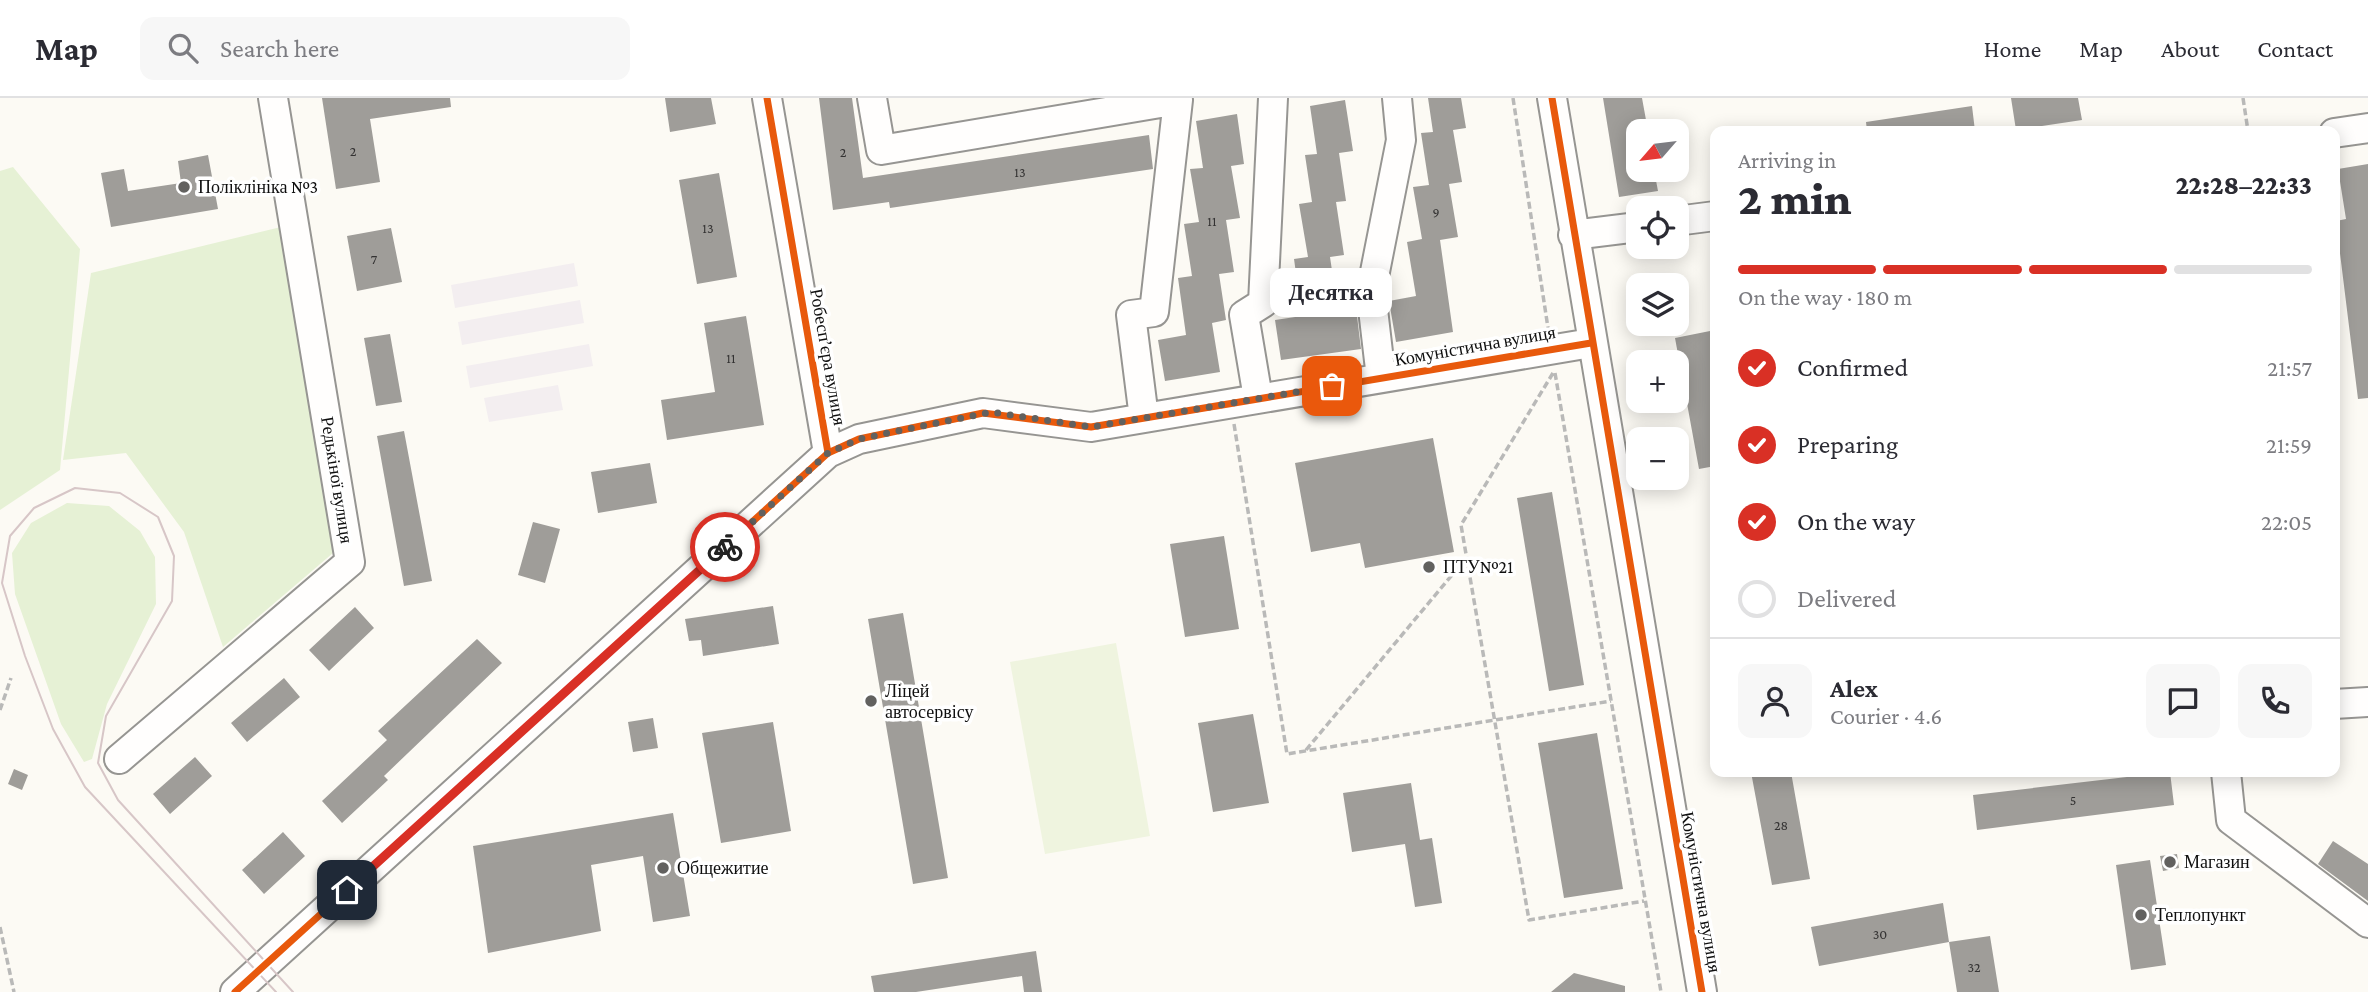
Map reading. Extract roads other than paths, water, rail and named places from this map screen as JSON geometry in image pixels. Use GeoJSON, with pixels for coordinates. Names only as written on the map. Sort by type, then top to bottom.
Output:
{"type":"FeatureCollection","features":[{"type":"Feature","properties":{"kind":"street","name":"Редькіної вулиця"},"geometry":{"type":"LineString","coordinates":[[119,759],[350,562],[273,98]]}},
{"type":"Feature","properties":{"kind":"street","name":"Робесп’єра вулиця"},"geometry":{"type":"LineString","coordinates":[[235,992],[828,453],[767,98]]}},
{"type":"Feature","properties":{"kind":"street"},"geometry":{"type":"LineString","coordinates":[[872,98],[881,150],[1184,99],[1154,312],[1131,315],[1144,418]]}},
{"type":"Feature","properties":{"kind":"street"},"geometry":{"type":"LineString","coordinates":[[1258,398],[1244,315],[1263,303],[1273,98]]}},
{"type":"Feature","properties":{"kind":"street"},"geometry":{"type":"LineString","coordinates":[[1381,378],[1371,292],[1401,140],[1397,98]]}},
{"type":"Feature","properties":{"kind":"street","name":"Комуністична вулиця"},"geometry":{"type":"LineString","coordinates":[[1552,98],[1702,992]]}},
{"type":"Feature","properties":{"kind":"street"},"geometry":{"type":"LineString","coordinates":[[2340,132],[2368,128]]}},
{"type":"Feature","properties":{"kind":"street"},"geometry":{"type":"LineString","coordinates":[[1689,219],[1710,217]]}},
{"type":"Feature","properties":{"kind":"street"},"geometry":{"type":"LineString","coordinates":[[1573,235],[1626,228]]}},
{"type":"Feature","properties":{"kind":"street","name":"Комуністична вулиця"},"geometry":{"type":"LineString","coordinates":[[828,453],[859,439],[991,412],[1091,427],[1381,378],[1552,360],[1591,342]]}},
{"type":"Feature","properties":{"kind":"street"},"geometry":{"type":"LineString","coordinates":[[2340,704],[2368,702]]}},
{"type":"Feature","properties":{"kind":"street"},"geometry":{"type":"LineString","coordinates":[[2227,777],[2231,820],[2368,923]]}},
{"type":"Feature","properties":{"kind":"tram line"},"geometry":{"type":"LineString","coordinates":[[276,992],[85,787],[53,729],[25,656],[2,583],[10,536],[34,508],[75,488],[120,493],[158,517],[174,556],[172,601],[106,716],[98,763],[118,800],[293,992]]}},
{"type":"Feature","properties":{"kind":"place","name":"Поліклініка №3"},"geometry":{"type":"Point","coordinates":[184,187]}},
{"type":"Feature","properties":{"kind":"place","name":"Десятка"},"geometry":{"type":"Point","coordinates":[1332,386]}},
{"type":"Feature","properties":{"kind":"place","name":"ПТУ№21"},"geometry":{"type":"Point","coordinates":[1429,567]}},
{"type":"Feature","properties":{"kind":"place","name":"Ліцей автосервісу"},"geometry":{"type":"Point","coordinates":[871,701]}},
{"type":"Feature","properties":{"kind":"place","name":"Магазин"},"geometry":{"type":"Point","coordinates":[2170,862]}},
{"type":"Feature","properties":{"kind":"place","name":"Общежитие"},"geometry":{"type":"Point","coordinates":[663,868]}},
{"type":"Feature","properties":{"kind":"place","name":"Теплопункт"},"geometry":{"type":"Point","coordinates":[2141,915]}}]}
